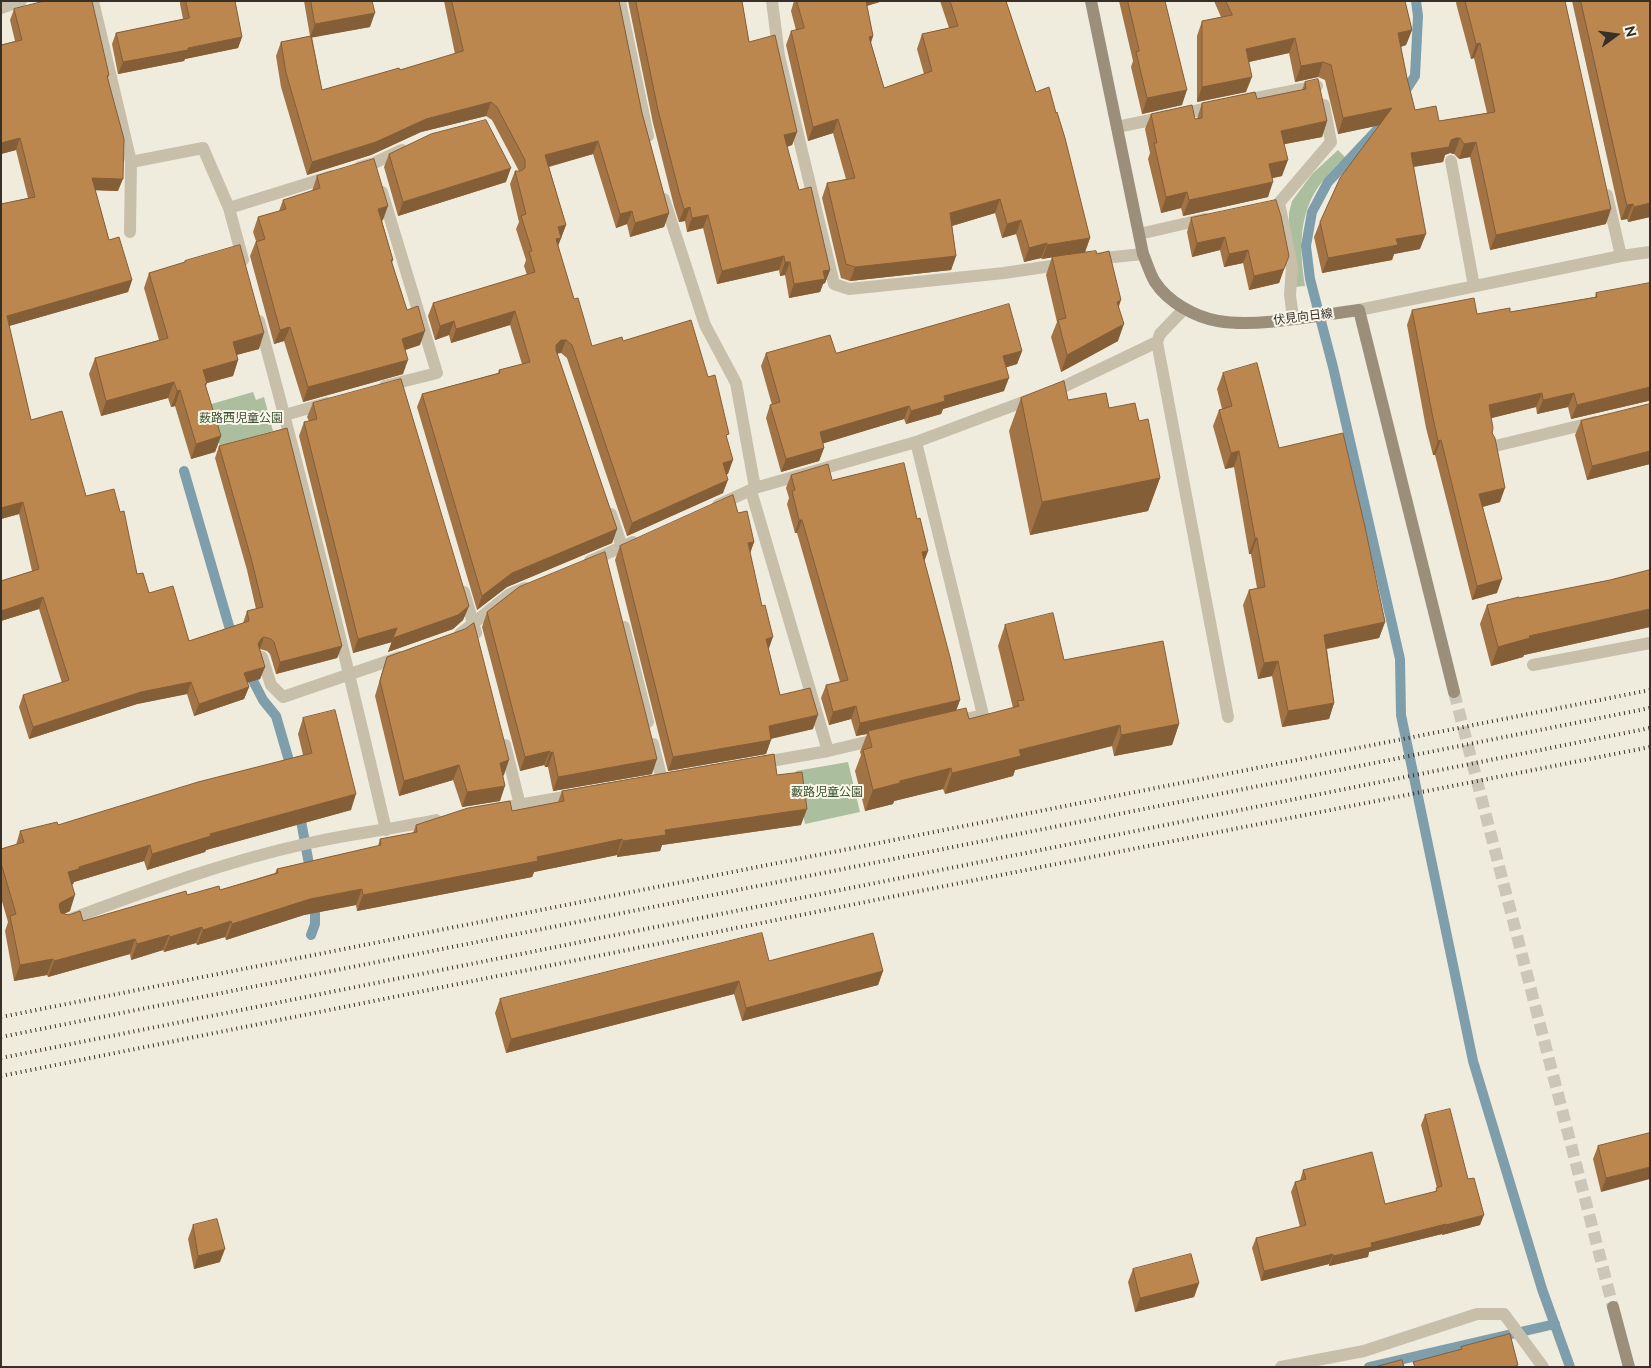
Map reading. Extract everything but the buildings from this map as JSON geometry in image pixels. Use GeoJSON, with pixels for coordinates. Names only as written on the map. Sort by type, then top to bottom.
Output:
{"type":"FeatureCollection","features":[{"type":"Feature","properties":{"kind":"main road","name":"伏見向日線"},"geometry":{"type":"LineString","coordinates":[[1091,1],[1143,254],[1155,281],[1167,296],[1184,309],[1218,321],[1249,322],[1358,310]]}},
{"type":"Feature","properties":{"kind":"main road"},"geometry":{"type":"LineString","coordinates":[[1358,310],[1454,692]]}},
{"type":"Feature","properties":{"kind":"main road"},"geometry":{"type":"LineString","coordinates":[[1613,1307],[1628,1367]]}},
{"type":"Feature","properties":{"kind":"street"},"geometry":{"type":"LineString","coordinates":[[1,8],[21,1]]}},
{"type":"Feature","properties":{"kind":"street"},"geometry":{"type":"LineString","coordinates":[[93,1],[132,162],[130,232]]}},
{"type":"Feature","properties":{"kind":"street"},"geometry":{"type":"LineString","coordinates":[[620,1],[652,152]]}},
{"type":"Feature","properties":{"kind":"street"},"geometry":{"type":"LineString","coordinates":[[772,1],[779,56],[834,284],[849,290],[1004,273],[1143,254]]}},
{"type":"Feature","properties":{"kind":"street"},"geometry":{"type":"LineString","coordinates":[[1117,127],[1320,85],[1331,142],[1274,204],[1292,266],[1290,295],[1293,318]]}},
{"type":"Feature","properties":{"kind":"street"},"geometry":{"type":"LineString","coordinates":[[229,208],[376,172],[415,144]]}},
{"type":"Feature","properties":{"kind":"street"},"geometry":{"type":"LineString","coordinates":[[132,162],[203,148],[229,208],[247,274]]}},
{"type":"Feature","properties":{"kind":"street"},"geometry":{"type":"LineString","coordinates":[[1452,161],[1474,286]]}},
{"type":"Feature","properties":{"kind":"street"},"geometry":{"type":"LineString","coordinates":[[374,389],[402,386],[437,373],[376,172]]}},
{"type":"Feature","properties":{"kind":"street"},"geometry":{"type":"LineString","coordinates":[[1604,180],[1621,256]]}},
{"type":"Feature","properties":{"kind":"street"},"geometry":{"type":"LineString","coordinates":[[661,189],[706,325],[736,383],[753,490],[828,751]]}},
{"type":"Feature","properties":{"kind":"street"},"geometry":{"type":"LineString","coordinates":[[1139,234],[1213,217]]}},
{"type":"Feature","properties":{"kind":"street"},"geometry":{"type":"LineString","coordinates":[[1358,310],[1621,256],[1650,252]]}},
{"type":"Feature","properties":{"kind":"street"},"geometry":{"type":"LineString","coordinates":[[1184,309],[1160,334],[1157,342],[1228,717]]}},
{"type":"Feature","properties":{"kind":"street"},"geometry":{"type":"LineString","coordinates":[[257,312],[285,415],[350,675],[386,830]]}},
{"type":"Feature","properties":{"kind":"street"},"geometry":{"type":"LineString","coordinates":[[708,510],[753,490],[916,442],[1063,387],[1157,342]]}},
{"type":"Feature","properties":{"kind":"street"},"geometry":{"type":"LineString","coordinates":[[285,415],[339,400]]}},
{"type":"Feature","properties":{"kind":"street"},"geometry":{"type":"LineString","coordinates":[[1495,446],[1611,418]]}},
{"type":"Feature","properties":{"kind":"street"},"geometry":{"type":"LineString","coordinates":[[916,442],[983,715],[944,724]]}},
{"type":"Feature","properties":{"kind":"street"},"geometry":{"type":"LineString","coordinates":[[606,501],[622,547]]}},
{"type":"Feature","properties":{"kind":"street"},"geometry":{"type":"LineString","coordinates":[[579,566],[606,560],[622,547],[648,536]]}},
{"type":"Feature","properties":{"kind":"street"},"geometry":{"type":"LineString","coordinates":[[460,577],[478,643]]}},
{"type":"Feature","properties":{"kind":"street"},"geometry":{"type":"LineString","coordinates":[[448,639],[457,636],[474,624],[510,594],[536,583]]}},
{"type":"Feature","properties":{"kind":"street"},"geometry":{"type":"LineString","coordinates":[[620,612],[662,780]]}},
{"type":"Feature","properties":{"kind":"street"},"geometry":{"type":"LineString","coordinates":[[1533,665],[1650,643]]}},
{"type":"Feature","properties":{"kind":"street"},"geometry":{"type":"LineString","coordinates":[[262,657],[271,685],[284,697],[412,652]]}},
{"type":"Feature","properties":{"kind":"street"},"geometry":{"type":"LineString","coordinates":[[500,729],[520,805]]}},
{"type":"Feature","properties":{"kind":"street"},"geometry":{"type":"LineString","coordinates":[[750,765],[896,736]]}},
{"type":"Feature","properties":{"kind":"street"},"geometry":{"type":"LineString","coordinates":[[482,812],[586,793]]}},
{"type":"Feature","properties":{"kind":"street"},"geometry":{"type":"LineString","coordinates":[[61,922],[183,879],[262,854],[306,843],[453,817]]}},
{"type":"Feature","properties":{"kind":"street"},"geometry":{"type":"LineString","coordinates":[[1281,1367],[1364,1351],[1477,1314],[1504,1314],[1543,1367]]}},
{"type":"Feature","properties":{"kind":"green space"},"geometry":{"type":"Polygon","coordinates":[[[1338,150],[1345,157],[1318,187],[1309,203],[1303,226],[1301,250],[1305,286],[1295,287],[1289,229],[1289,213],[1292,201],[1312,174],[1338,150]]]}},
{"type":"Feature","properties":{"kind":"green space","name":"薮路西児童公園"},"geometry":{"type":"Polygon","coordinates":[[[253,392],[256,400],[264,397],[273,431],[220,446],[208,405],[253,392]]]}},
{"type":"Feature","properties":{"kind":"green space","name":"藪路児童公園"},"geometry":{"type":"Polygon","coordinates":[[[848,762],[860,812],[805,824],[796,771],[848,762]]]}},
{"type":"Feature","properties":{"kind":"waterway"},"geometry":{"type":"LineString","coordinates":[[1402,96],[1415,76],[1418,16],[1416,1]]}},
{"type":"Feature","properties":{"kind":"waterway"},"geometry":{"type":"LineString","coordinates":[[1377,130],[1328,182],[1312,212],[1306,246],[1310,279],[1333,367],[1400,659],[1401,715],[1473,1061],[1542,1289],[1570,1367]]}},
{"type":"Feature","properties":{"kind":"waterway"},"geometry":{"type":"LineString","coordinates":[[184,471],[229,626],[235,640]]}},
{"type":"Feature","properties":{"kind":"waterway"},"geometry":{"type":"LineString","coordinates":[[247,669],[263,700],[276,716],[292,771]]}},
{"type":"Feature","properties":{"kind":"waterway"},"geometry":{"type":"LineString","coordinates":[[299,810],[311,875]]}},
{"type":"Feature","properties":{"kind":"waterway"},"geometry":{"type":"LineString","coordinates":[[311,935],[315,924],[315,901]]}},
{"type":"Feature","properties":{"kind":"waterway"},"geometry":{"type":"LineString","coordinates":[[1369,1367],[1555,1324]]}},
{"type":"Feature","properties":{"kind":"tunnel"},"geometry":{"type":"LineString","coordinates":[[1454,692],[1613,1307]]}},
{"type":"Feature","properties":{"kind":"railway"},"geometry":{"type":"LineString","coordinates":[[1,1017],[1650,690]]}},
{"type":"Feature","properties":{"kind":"railway"},"geometry":{"type":"LineString","coordinates":[[1,1037],[1650,708]]}},
{"type":"Feature","properties":{"kind":"railway"},"geometry":{"type":"LineString","coordinates":[[1,1058],[1650,728]]}},
{"type":"Feature","properties":{"kind":"railway"},"geometry":{"type":"LineString","coordinates":[[1,1076],[950,885],[1650,747]]}}]}
